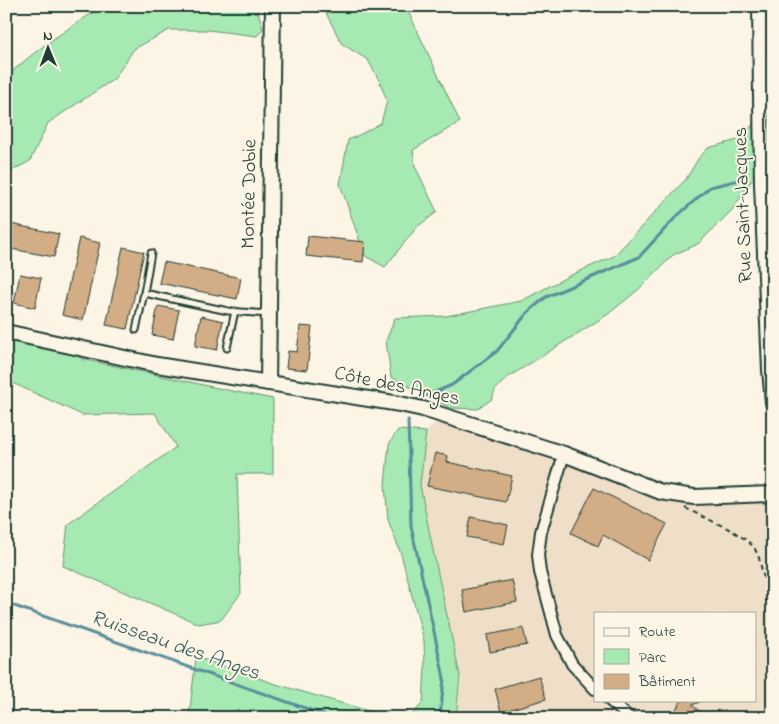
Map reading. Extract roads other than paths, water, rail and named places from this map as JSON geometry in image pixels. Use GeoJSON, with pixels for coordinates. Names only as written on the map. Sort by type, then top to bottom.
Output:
{"type":"FeatureCollection","features":[{"type":"Feature","properties":{"kind":"street","name":"Montée Dobie"},"geometry":{"type":"LineString","coordinates":[[268,383],[273,6]]}},
{"type":"Feature","properties":{"kind":"street","name":"Rue Saint-Jacques"},"geometry":{"type":"LineString","coordinates":[[760,6],[762,184],[769,360],[773,403]]}},
{"type":"Feature","properties":{"kind":"street","name":"Côte des Anges"},"geometry":{"type":"LineString","coordinates":[[6,332],[157,365],[423,409],[564,454],[661,492],[694,497],[773,494]]}},
{"type":"Feature","properties":{"kind":"street"},"geometry":{"type":"LineString","coordinates":[[564,454],[541,532],[538,555],[540,572],[557,634],[572,664],[594,688]]}},
{"type":"Feature","properties":{"kind":"street"},"geometry":{"type":"LineString","coordinates":[[611,702],[630,718]]}},
{"type":"Feature","properties":{"kind":"lane"},"geometry":{"type":"LineString","coordinates":[[136,330],[151,253]]}},
{"type":"Feature","properties":{"kind":"lane"},"geometry":{"type":"LineString","coordinates":[[144,293],[228,311],[269,314]]}},
{"type":"Feature","properties":{"kind":"lane"},"geometry":{"type":"LineString","coordinates":[[227,348],[235,311]]}},
{"type":"Feature","properties":{"kind":"waterway"},"geometry":{"type":"LineString","coordinates":[[412,402],[452,385],[497,351],[528,312],[546,297],[639,257],[676,217],[710,187],[739,180]]}},
{"type":"Feature","properties":{"kind":"waterway"},"geometry":{"type":"LineString","coordinates":[[408,420],[411,526],[444,678],[440,718]]}},
{"type":"Feature","properties":{"kind":"waterway","name":"Ruisseau des Anges"},"geometry":{"type":"LineString","coordinates":[[6,603],[333,718]]}},
{"type":"Feature","properties":{"kind":"railway"},"geometry":{"type":"LineString","coordinates":[[709,6],[773,10]]}}]}
